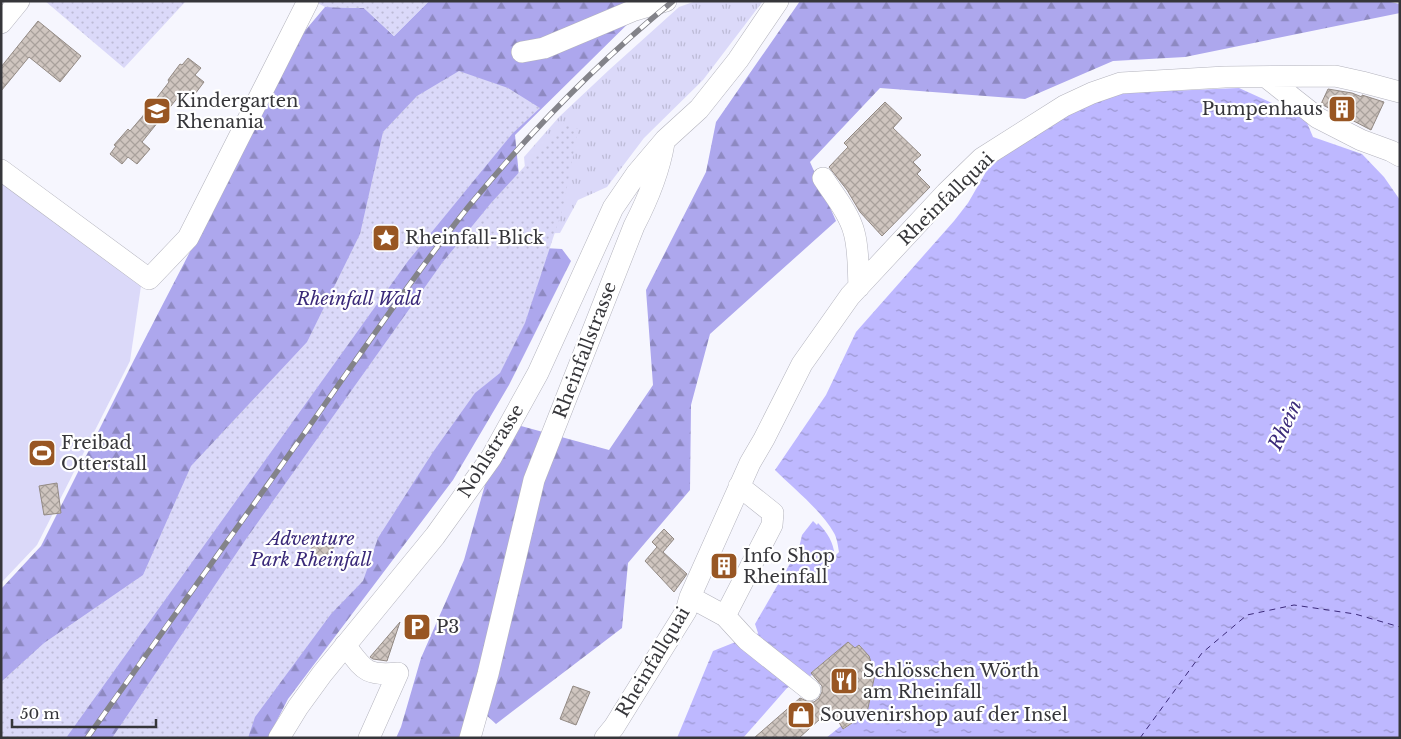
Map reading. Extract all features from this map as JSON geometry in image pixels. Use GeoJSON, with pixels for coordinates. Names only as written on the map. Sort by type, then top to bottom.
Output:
{"type":"FeatureCollection","features":[{"type":"Feature","properties":{"kind":"street"},"geometry":{"type":"LineString","coordinates":[[1,23],[19,1]]}},
{"type":"Feature","properties":{"kind":"street"},"geometry":{"type":"LineString","coordinates":[[1,170],[149,279],[188,238],[308,1]]}},
{"type":"Feature","properties":{"kind":"street"},"geometry":{"type":"LineString","coordinates":[[522,52],[544,48],[632,11],[666,1]]}},
{"type":"Feature","properties":{"kind":"street"},"geometry":{"type":"LineString","coordinates":[[665,140],[699,109],[738,60],[778,1]]}},
{"type":"Feature","properties":{"kind":"street","name":"Rheinfallquai"},"geometry":{"type":"LineString","coordinates":[[614,734],[686,611],[690,597],[739,486],[802,364],[850,296],[946,193],[982,158],[1067,104],[1121,84],[1216,78],[1335,76],[1400,92]]}},
{"type":"Feature","properties":{"kind":"street"},"geometry":{"type":"LineString","coordinates":[[1266,77],[1318,118],[1361,140],[1400,156]]}},
{"type":"Feature","properties":{"kind":"street","name":"Nohlstrasse"},"geometry":{"type":"LineString","coordinates":[[279,738],[298,707],[345,645],[435,536],[491,458],[538,373],[613,208],[637,173],[665,140]]}},
{"type":"Feature","properties":{"kind":"street","name":"Rheinfallstrasse"},"geometry":{"type":"LineString","coordinates":[[470,738],[488,674],[534,480],[634,226],[648,200],[660,167],[665,140]]}},
{"type":"Feature","properties":{"kind":"street"},"geometry":{"type":"LineString","coordinates":[[822,178],[846,213],[854,232],[859,287]]}},
{"type":"Feature","properties":{"kind":"street"},"geometry":{"type":"LineString","coordinates":[[725,616],[774,519],[773,514],[739,486]]}},
{"type":"Feature","properties":{"kind":"street","name":"Rheinfallquai"},"geometry":{"type":"LineString","coordinates":[[690,597],[725,616],[747,640],[810,690]]}},
{"type":"Feature","properties":{"kind":"street"},"geometry":{"type":"LineString","coordinates":[[345,645],[366,670],[378,675],[398,673],[369,738]]}},
{"type":"Feature","properties":{"kind":"green space"},"geometry":{"type":"Polygon","coordinates":[[[45,1],[186,1],[124,68],[45,1]]]}},
{"type":"Feature","properties":{"kind":"green space"},"geometry":{"type":"Polygon","coordinates":[[[314,1],[429,1],[394,36],[364,8],[325,7],[314,1]]]}},
{"type":"Feature","properties":{"kind":"green space","name":"Rheinfall Wald"},"geometry":{"type":"Polygon","coordinates":[[[429,1],[651,1],[515,135],[526,247],[562,249],[571,261],[509,385],[453,480],[288,699],[268,738],[1,738],[1,589],[41,546],[134,360],[303,33],[325,7],[364,8],[394,36],[429,1]]]}},
{"type":"Feature","properties":{"kind":"green space"},"geometry":{"type":"Polygon","coordinates":[[[696,1],[763,1],[703,80],[644,138],[607,187],[578,200],[560,233],[531,234],[524,157],[559,117],[609,70],[679,7],[696,1]]]}},
{"type":"Feature","properties":{"kind":"green space"},"geometry":{"type":"Polygon","coordinates":[[[800,1],[1386,1],[1400,4],[1400,13],[1185,57],[1113,61],[1025,99],[880,88],[810,162],[836,221],[710,334],[691,405],[690,490],[628,563],[622,628],[496,724],[472,702],[460,738],[396,738],[421,658],[464,560],[486,481],[521,426],[609,450],[653,385],[646,290],[706,172],[716,122],[800,1]]]}},
{"type":"Feature","properties":{"kind":"green space","name":"Adventure Park Rheinfall"},"geometry":{"type":"Polygon","coordinates":[[[459,71],[508,88],[540,108],[512,134],[408,261],[66,738],[1,738],[1,682],[44,643],[143,575],[191,466],[307,342],[360,234],[383,132],[417,96],[459,71]]]}},
{"type":"Feature","properties":{"kind":"green space","name":"Adventure Park Rheinfall"},"geometry":{"type":"Polygon","coordinates":[[[565,122],[578,129],[563,208],[525,323],[500,373],[475,393],[433,452],[378,538],[363,581],[331,614],[255,717],[248,738],[112,738],[246,539],[442,263],[491,203],[565,122]]]}},
{"type":"Feature","properties":{"kind":"green space","name":"Freibad Otterstall"},"geometry":{"type":"Polygon","coordinates":[[[1,178],[142,279],[130,361],[37,545],[1,583],[1,178]]]}},
{"type":"Feature","properties":{"kind":"water","name":"Rhein"},"geometry":{"type":"Polygon","coordinates":[[[1239,88],[1305,118],[1313,137],[1362,154],[1384,177],[1400,200],[1400,738],[826,738],[841,726],[844,729],[867,713],[873,685],[873,669],[866,654],[859,645],[855,648],[848,642],[812,672],[812,675],[787,688],[743,738],[677,738],[713,651],[738,641],[747,648],[758,633],[755,624],[799,548],[802,535],[813,521],[817,525],[818,523],[827,534],[833,546],[835,556],[839,552],[836,537],[829,525],[815,508],[775,470],[826,395],[856,332],[954,221],[968,203],[990,165],[1082,104],[1126,89],[1169,91],[1239,88]]]}},
{"type":"Feature","properties":{"kind":"building"},"geometry":{"type":"Polygon","coordinates":[[[38,21],[81,56],[60,82],[29,57],[1,91],[1,67],[38,21]]]}},
{"type":"Feature","properties":{"kind":"building","name":"Kindergarten Rhenania"},"geometry":{"type":"Polygon","coordinates":[[[188,58],[201,68],[195,75],[204,82],[192,98],[183,91],[142,142],[150,149],[137,164],[128,157],[122,164],[110,154],[116,146],[114,145],[142,117],[169,82],[168,80],[180,64],[182,65],[188,58]]]}},
{"type":"Feature","properties":{"kind":"building","name":"Pumpenhaus"},"geometry":{"type":"Polygon","coordinates":[[[1328,89],[1352,93],[1362,97],[1362,95],[1384,102],[1371,130],[1321,104],[1328,89]]]}},
{"type":"Feature","properties":{"kind":"building"},"geometry":{"type":"Polygon","coordinates":[[[885,102],[902,118],[893,128],[921,155],[913,162],[921,170],[917,174],[930,187],[882,236],[860,212],[847,190],[829,167],[848,147],[844,143],[885,102]]]}},
{"type":"Feature","properties":{"kind":"building"},"geometry":{"type":"Polygon","coordinates":[[[57,483],[61,513],[44,515],[39,486],[57,483]]]}},
{"type":"Feature","properties":{"kind":"building"},"geometry":{"type":"Polygon","coordinates":[[[664,529],[674,539],[663,552],[687,574],[674,592],[645,561],[657,547],[652,542],[664,529]]]}},
{"type":"Feature","properties":{"kind":"building"},"geometry":{"type":"Polygon","coordinates":[[[326,532],[338,543],[321,561],[309,551],[326,532]]]}},
{"type":"Feature","properties":{"kind":"building"},"geometry":{"type":"Polygon","coordinates":[[[400,622],[387,661],[370,657],[400,622]]]}},
{"type":"Feature","properties":{"kind":"building","name":"Schlösschen Wörth am Rheinfall"},"geometry":{"type":"Polygon","coordinates":[[[848,642],[855,648],[859,645],[869,656],[875,674],[867,713],[843,729],[831,709],[799,738],[754,738],[800,698],[814,702],[819,698],[822,686],[811,673],[848,642]]]}},
{"type":"Feature","properties":{"kind":"building"},"geometry":{"type":"Polygon","coordinates":[[[573,686],[590,692],[576,725],[560,719],[573,686]]]}},
{"type":"Feature","properties":{"kind":"ferry route"},"geometry":{"type":"LineString","coordinates":[[1140,738],[1202,653],[1247,615],[1294,605],[1355,614],[1400,627]]}},
{"type":"Feature","properties":{"kind":"railway"},"geometry":{"type":"LineString","coordinates":[[87,738],[389,312],[469,206],[516,151],[566,99],[618,48],[673,1]]}},
{"type":"Feature","properties":{"kind":"place","name":"Pumpenhaus"},"geometry":{"type":"Point","coordinates":[1342,109]}},
{"type":"Feature","properties":{"kind":"place","name":"Kindergarten Rhenania"},"geometry":{"type":"Point","coordinates":[157,111]}},
{"type":"Feature","properties":{"kind":"place","name":"Rheinfall-Blick"},"geometry":{"type":"Point","coordinates":[386,238]}},
{"type":"Feature","properties":{"kind":"place","name":"Freibad Otterstall"},"geometry":{"type":"Point","coordinates":[42,453]}},
{"type":"Feature","properties":{"kind":"place","name":"Info Shop Rheinfall"},"geometry":{"type":"Point","coordinates":[724,566]}},
{"type":"Feature","properties":{"kind":"place","name":"P3"},"geometry":{"type":"Point","coordinates":[417,627]}},
{"type":"Feature","properties":{"kind":"place","name":"Schlösschen Wörth am Rheinfall"},"geometry":{"type":"Point","coordinates":[844,681]}},
{"type":"Feature","properties":{"kind":"place","name":"Souvenirshop auf der Insel"},"geometry":{"type":"Point","coordinates":[801,715]}}]}
